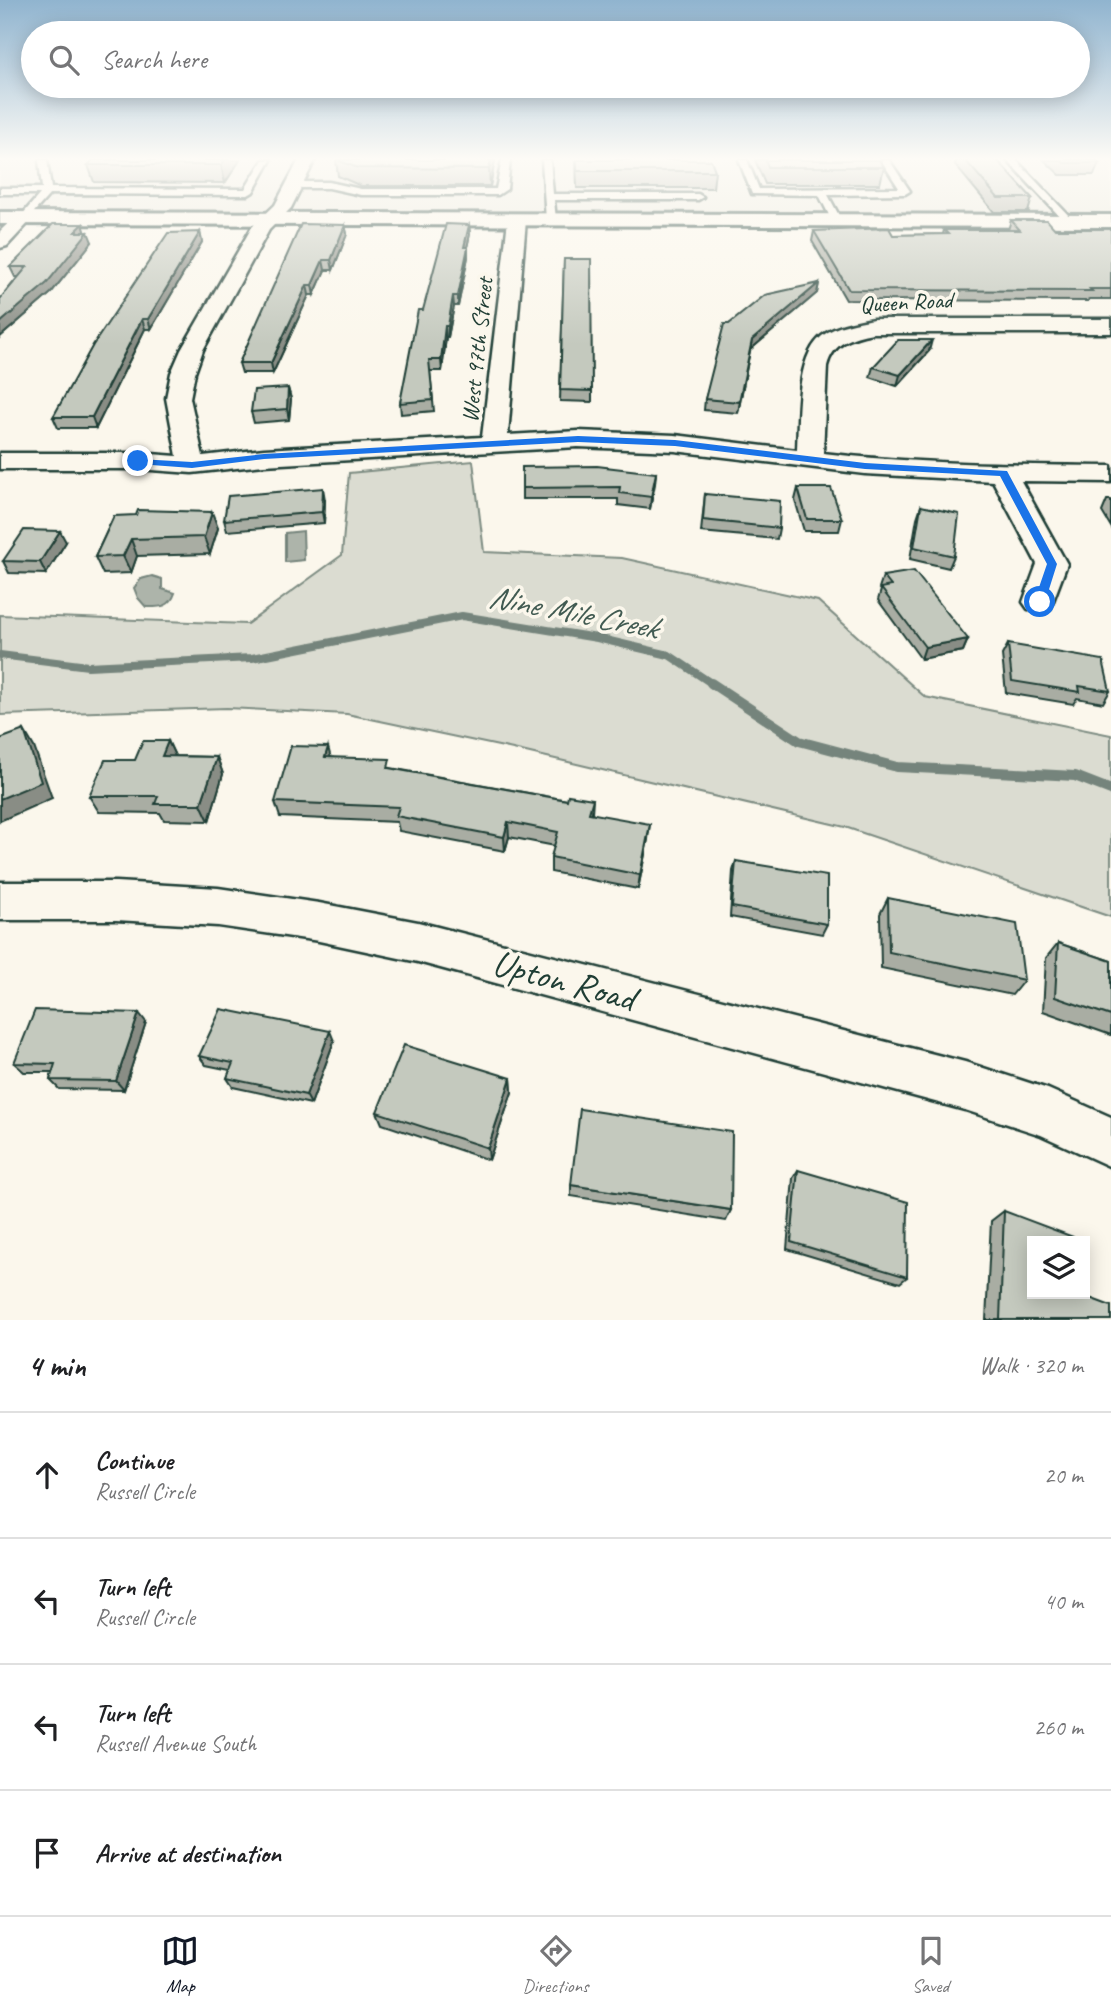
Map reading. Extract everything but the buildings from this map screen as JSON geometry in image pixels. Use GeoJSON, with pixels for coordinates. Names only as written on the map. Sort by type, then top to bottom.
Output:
{"type":"FeatureCollection","features":[{"type":"Feature","properties":{"kind":"street"},"geometry":{"type":"LineString","coordinates":[[0,242],[20,222]]}},
{"type":"Feature","properties":{"kind":"street"},"geometry":{"type":"LineString","coordinates":[[192,465],[178,398],[183,373],[192,350],[261,228],[268,222]]}},
{"type":"Feature","properties":{"kind":"street","name":"West 97th Street"},"geometry":{"type":"LineString","coordinates":[[494,442],[517,222]]}},
{"type":"Feature","properties":{"kind":"street","name":"Queen Road"},"geometry":{"type":"LineString","coordinates":[[809,460],[815,366],[819,352],[831,340],[849,331],[900,325],[1111,326]]}},
{"type":"Feature","properties":{"kind":"street"},"geometry":{"type":"LineString","coordinates":[[0,461],[138,461],[192,465],[264,457],[494,442],[629,440],[718,447],[809,460],[1003,473],[1111,474]]}},
{"type":"Feature","properties":{"kind":"street"},"geometry":{"type":"LineString","coordinates":[[1003,473],[1052,564],[1040,602]]}},
{"type":"Feature","properties":{"kind":"street","name":"Upton Road"},"geometry":{"type":"LineString","coordinates":[[0,901],[116,901],[218,907],[319,922],[418,942],[965,1086],[1048,1113],[1111,1142]]}},
{"type":"Feature","properties":{"kind":"shaded area"},"geometry":{"type":"Polygon","coordinates":[[[473,461],[484,552],[622,558],[818,601],[925,697],[1111,735],[1111,917],[845,827],[513,749],[347,714],[227,708],[0,715],[0,615],[247,624],[342,555],[349,473],[473,461]]]}},
{"type":"Feature","properties":{"kind":"shaded area"},"geometry":{"type":"Polygon","coordinates":[[[303,531],[304,560],[285,562],[285,533],[303,531]]]}},
{"type":"Feature","properties":{"kind":"shaded area"},"geometry":{"type":"Polygon","coordinates":[[[152,576],[162,579],[162,589],[175,593],[170,602],[160,607],[146,607],[134,588],[141,579],[152,576]]]}},
{"type":"Feature","properties":{"kind":"waterway","name":"Nine Mile Creek"},"geometry":{"type":"LineString","coordinates":[[0,655],[88,666],[252,658],[462,616],[597,638],[669,655],[711,683]]}},
{"type":"Feature","properties":{"kind":"waterway","name":"Nine Mile Creek"},"geometry":{"type":"LineString","coordinates":[[711,683],[799,741],[897,767],[1075,776],[1111,790]]}},
{"type":"Feature","properties":{"kind":"route"},"geometry":{"type":"LineString","coordinates":[[138,461],[192,465],[264,457],[578,439],[718,447],[865,466],[1003,473],[1052,564],[1040,602]]}}]}
